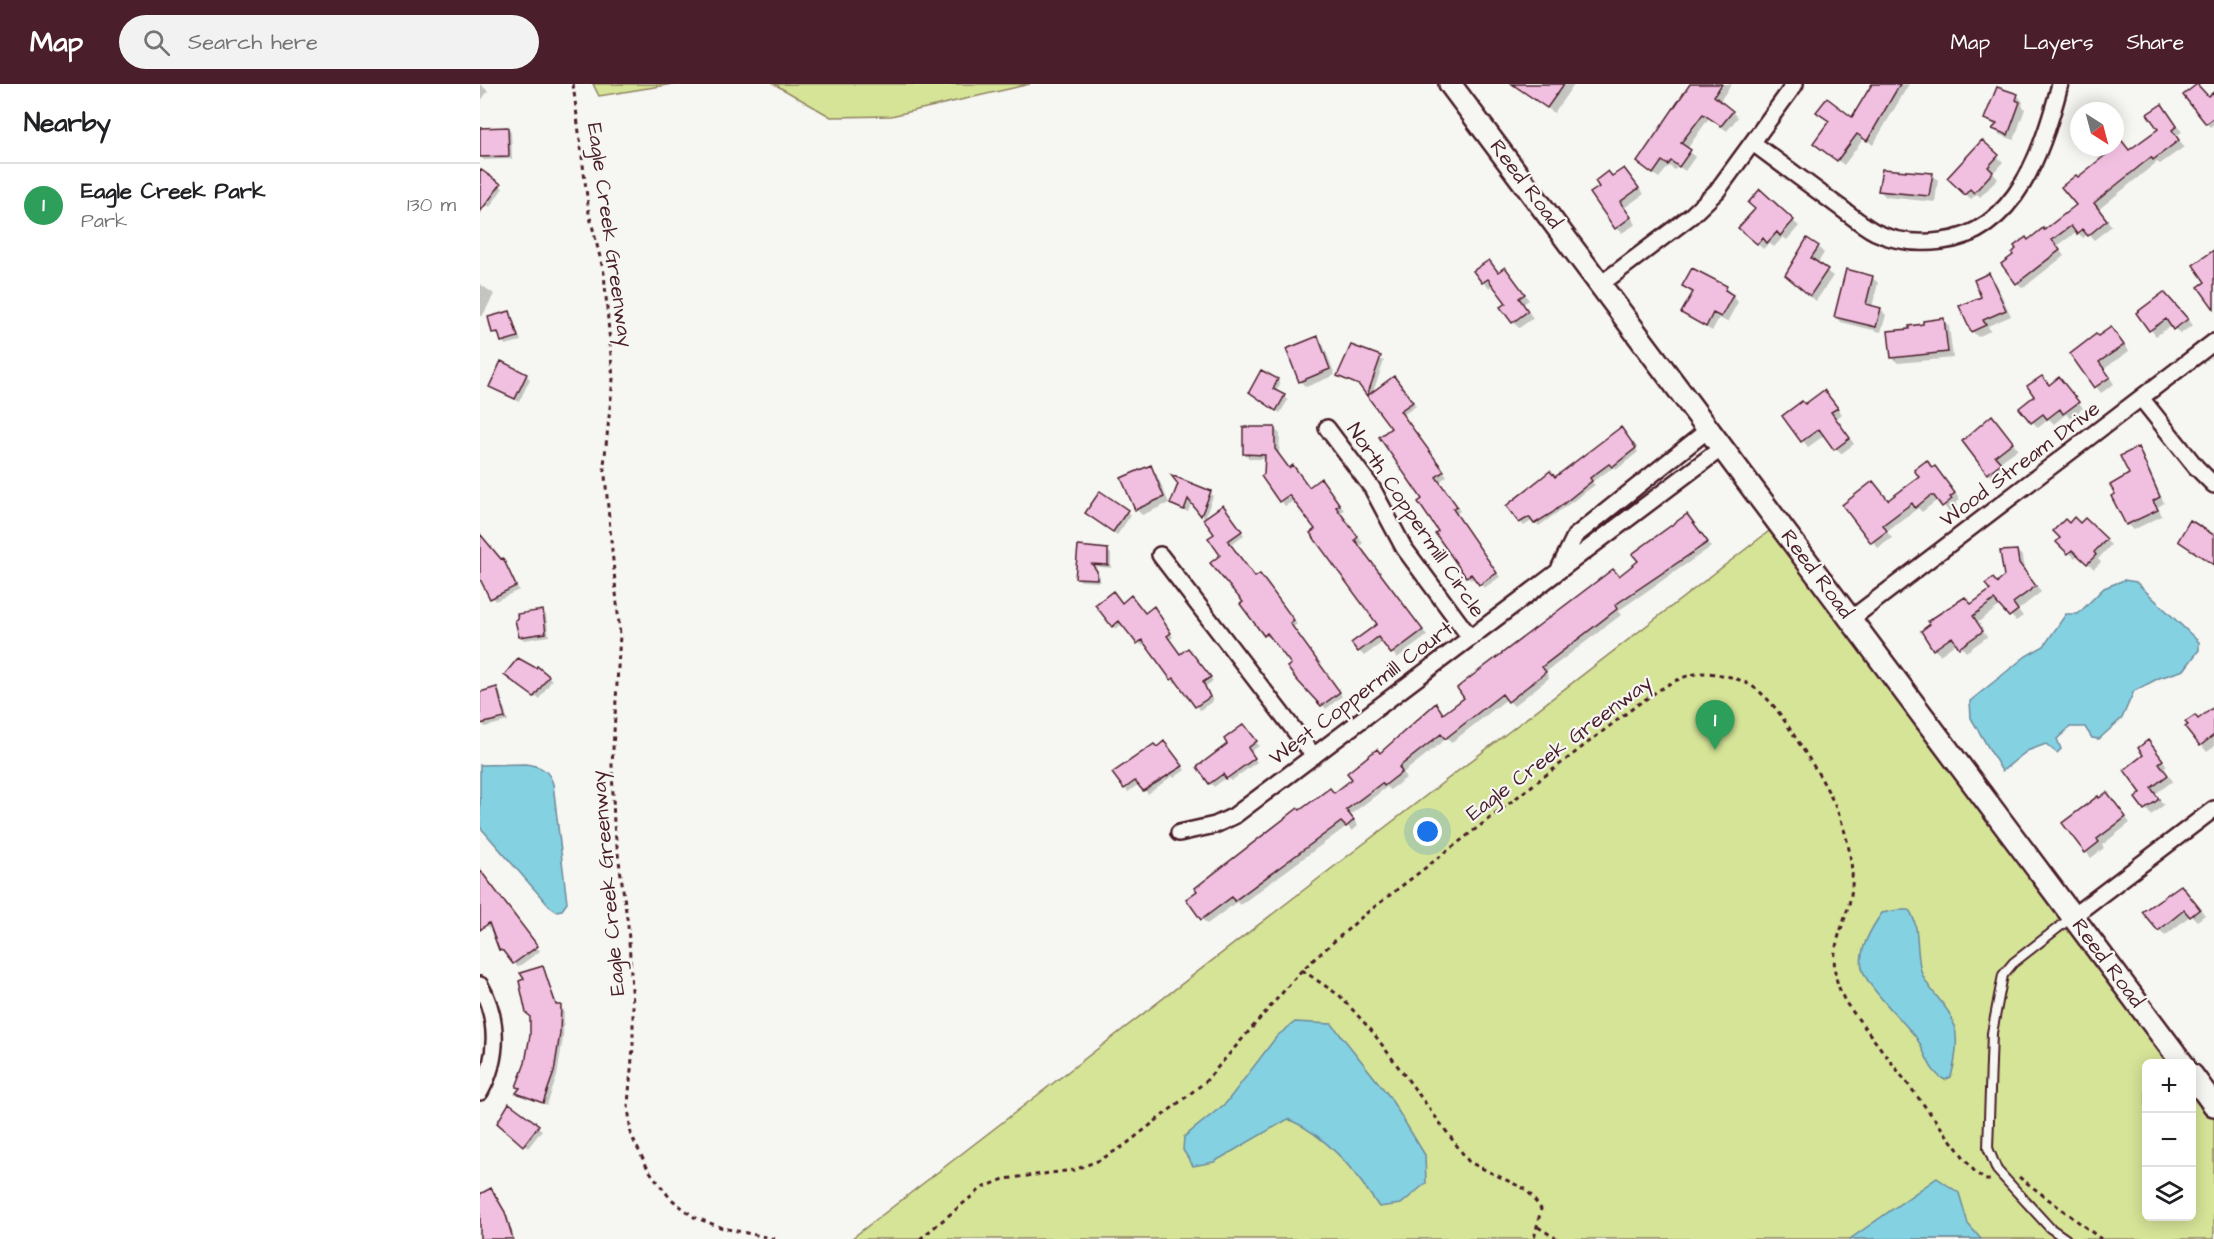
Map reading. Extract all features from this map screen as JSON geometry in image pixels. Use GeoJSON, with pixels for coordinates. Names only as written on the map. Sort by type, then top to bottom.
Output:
{"type":"FeatureCollection","features":[{"type":"Feature","properties":{"kind":"main road","name":"Reed Road"},"geometry":{"type":"LineString","coordinates":[[1453,85],[2179,1059]]}},
{"type":"Feature","properties":{"kind":"main road"},"geometry":{"type":"LineString","coordinates":[[2196,1080],[2214,1105]]}},
{"type":"Feature","properties":{"kind":"street"},"geometry":{"type":"LineString","coordinates":[[1601,284],[1691,216],[1717,191],[1795,84]]}},
{"type":"Feature","properties":{"kind":"street"},"geometry":{"type":"LineString","coordinates":[[1753,143],[1875,232],[1914,243],[1949,240],[1969,234],[1987,224],[2016,195],[2038,149],[2060,84]]}},
{"type":"Feature","properties":{"kind":"street","name":"Wood Stream Drive"},"geometry":{"type":"LineString","coordinates":[[1851,619],[2214,342]]}},
{"type":"Feature","properties":{"kind":"street"},"geometry":{"type":"LineString","coordinates":[[2141,398],[2196,467],[2214,485]]}},
{"type":"Feature","properties":{"kind":"street","name":"North Coppermill Circle"},"geometry":{"type":"LineString","coordinates":[[1327,428],[1372,488],[1404,548],[1470,636]]}},
{"type":"Feature","properties":{"kind":"street","name":"West Coppermill Court"},"geometry":{"type":"LineString","coordinates":[[1559,570],[1575,536],[1709,429]]}},
{"type":"Feature","properties":{"kind":"street","name":"West Coppermill Court"},"geometry":{"type":"LineString","coordinates":[[1179,833],[1215,825],[1234,816],[1723,447]]}},
{"type":"Feature","properties":{"kind":"street"},"geometry":{"type":"LineString","coordinates":[[1160,555],[1314,756]]}},
{"type":"Feature","properties":{"kind":"street"},"geometry":{"type":"LineString","coordinates":[[2073,916],[2214,809]]}},
{"type":"Feature","properties":{"kind":"street"},"geometry":{"type":"LineString","coordinates":[[480,985],[488,1001],[495,1036],[491,1064],[480,1092]]}},
{"type":"Feature","properties":{"kind":"lane"},"geometry":{"type":"LineString","coordinates":[[2066,1239],[2050,1227],[1997,1170],[1988,1148],[1992,1033],[1998,988],[2003,975],[2013,963],[2073,916]]}},
{"type":"Feature","properties":{"kind":"path","name":"Eagle Creek Greenway"},"geometry":{"type":"LineString","coordinates":[[573,84],[589,213],[604,273],[613,379],[604,465],[620,635],[612,765],[614,825],[628,925],[633,1005],[633,1047],[627,1104],[631,1135],[648,1169],[670,1198],[694,1217],[723,1228],[775,1239]]}},
{"type":"Feature","properties":{"kind":"path","name":"Eagle Creek Greenway"},"geometry":{"type":"LineString","coordinates":[[920,1239],[982,1188],[1004,1179],[1074,1170],[1100,1160],[1125,1145],[1182,1102],[1217,1071],[1302,970],[1364,915],[1654,693],[1671,682],[1705,673],[1738,679],[1760,692],[1777,710],[1831,791],[1843,823],[1852,875],[1850,896],[1834,951],[1836,985],[1846,1003],[1976,1172],[1985,1180],[2021,1177],[2101,1239]]}},
{"type":"Feature","properties":{"kind":"path"},"geometry":{"type":"LineString","coordinates":[[1302,970],[1340,996],[1371,1030],[1469,1162],[1527,1190],[1541,1209],[1534,1239]]}},
{"type":"Feature","properties":{"kind":"path"},"geometry":{"type":"LineString","coordinates":[[1538,1227],[1557,1239]]}},
{"type":"Feature","properties":{"kind":"green space"},"geometry":{"type":"Polygon","coordinates":[[[593,84],[673,84],[599,96],[593,84]]]}},
{"type":"Feature","properties":{"kind":"green space"},"geometry":{"type":"Polygon","coordinates":[[[774,84],[1030,84],[891,116],[831,117],[774,84]]]}},
{"type":"Feature","properties":{"kind":"green space"},"geometry":{"type":"Polygon","coordinates":[[[1777,525],[2176,1059],[2142,1059],[2142,1221],[2196,1221],[2196,1085],[2214,1110],[2214,1239],[851,1239],[1777,525]]]}},
{"type":"Feature","properties":{"kind":"water"},"geometry":{"type":"Polygon","coordinates":[[[2124,580],[2136,582],[2199,642],[2199,650],[2184,670],[2159,678],[2134,691],[2122,718],[2099,739],[2092,738],[2085,727],[2070,727],[2057,739],[2061,749],[2057,753],[2046,744],[2027,751],[2002,771],[1971,718],[1970,701],[2026,656],[2044,646],[2066,614],[2078,614],[2104,588],[2124,580]]]}},
{"type":"Feature","properties":{"kind":"water"},"geometry":{"type":"Polygon","coordinates":[[[526,764],[543,769],[553,784],[567,903],[562,910],[556,911],[549,906],[480,827],[480,765],[526,764]]]}},
{"type":"Feature","properties":{"kind":"water"},"geometry":{"type":"Polygon","coordinates":[[[1909,910],[1913,917],[1922,974],[1929,987],[1947,1009],[1955,1027],[1954,1063],[1951,1077],[1945,1080],[1931,1067],[1915,1036],[1877,993],[1862,968],[1862,953],[1874,925],[1882,913],[1909,910]]]}},
{"type":"Feature","properties":{"kind":"water"},"geometry":{"type":"Polygon","coordinates":[[[1295,1022],[1332,1024],[1389,1096],[1425,1155],[1426,1183],[1401,1204],[1379,1207],[1340,1156],[1316,1135],[1288,1119],[1214,1162],[1193,1166],[1183,1150],[1184,1137],[1226,1103],[1277,1036],[1295,1022]]]}},
{"type":"Feature","properties":{"kind":"water"},"geometry":{"type":"Polygon","coordinates":[[[1937,1178],[1959,1193],[1968,1224],[1981,1239],[1850,1239],[1937,1178]]]}},
{"type":"Feature","properties":{"kind":"building"},"geometry":{"type":"Polygon","coordinates":[[[1512,84],[1564,84],[1547,108],[1512,84]]]}},
{"type":"Feature","properties":{"kind":"building"},"geometry":{"type":"Polygon","coordinates":[[[1690,84],[1722,84],[1714,96],[1733,111],[1721,126],[1703,114],[1681,143],[1691,150],[1679,167],[1671,161],[1668,165],[1662,161],[1653,174],[1637,162],[1690,84]]]}},
{"type":"Feature","properties":{"kind":"building"},"geometry":{"type":"Polygon","coordinates":[[[1872,84],[1900,84],[1867,141],[1857,134],[1837,161],[1813,143],[1829,121],[1816,112],[1827,98],[1852,117],[1872,84]]]}},
{"type":"Feature","properties":{"kind":"building"},"geometry":{"type":"Polygon","coordinates":[[[2197,84],[2208,96],[2214,92],[2214,118],[2206,124],[2183,95],[2197,84]]]}},
{"type":"Feature","properties":{"kind":"building"},"geometry":{"type":"Polygon","coordinates":[[[1997,87],[2018,94],[2016,100],[2020,102],[2008,135],[1992,129],[1997,124],[1984,119],[1997,87]]]}},
{"type":"Feature","properties":{"kind":"building"},"geometry":{"type":"Polygon","coordinates":[[[2162,104],[2177,126],[2172,130],[2179,140],[2153,160],[2151,157],[2094,203],[2107,220],[2088,236],[2082,229],[2077,234],[2071,226],[2052,240],[2060,250],[2016,284],[2001,264],[2013,255],[2016,249],[2014,246],[2026,237],[2028,240],[2043,228],[2044,230],[2076,205],[2061,187],[2104,156],[2124,156],[2124,144],[2129,150],[2158,129],[2147,114],[2162,104]]]}},
{"type":"Feature","properties":{"kind":"building"},"geometry":{"type":"Polygon","coordinates":[[[508,127],[509,156],[480,157],[480,128],[508,127]]]}},
{"type":"Feature","properties":{"kind":"building"},"geometry":{"type":"Polygon","coordinates":[[[1982,140],[1999,155],[1988,167],[1993,172],[1974,193],[1970,189],[1965,195],[1947,178],[1982,140]]]}},
{"type":"Feature","properties":{"kind":"building"},"geometry":{"type":"Polygon","coordinates":[[[1624,168],[1639,188],[1620,202],[1631,217],[1615,229],[1590,193],[1599,187],[1595,181],[1608,171],[1612,176],[1624,168]]]}},
{"type":"Feature","properties":{"kind":"building"},"geometry":{"type":"Polygon","coordinates":[[[480,169],[501,184],[480,212],[480,169]]]}},
{"type":"Feature","properties":{"kind":"building"},"geometry":{"type":"Polygon","coordinates":[[[1882,169],[1933,173],[1929,196],[1878,191],[1882,169]]]}},
{"type":"Feature","properties":{"kind":"building"},"geometry":{"type":"Polygon","coordinates":[[[1760,189],[1794,220],[1780,236],[1777,232],[1767,243],[1763,238],[1757,244],[1738,228],[1755,209],[1748,203],[1760,189]]]}},
{"type":"Feature","properties":{"kind":"building"},"geometry":{"type":"Polygon","coordinates":[[[1807,238],[1819,246],[1811,258],[1828,269],[1810,296],[1785,275],[1807,238]]]}},
{"type":"Feature","properties":{"kind":"building"},"geometry":{"type":"Polygon","coordinates":[[[2214,250],[2214,309],[2198,287],[2205,282],[2193,265],[2214,250]]]}},
{"type":"Feature","properties":{"kind":"building"},"geometry":{"type":"Polygon","coordinates":[[[1489,260],[1498,272],[1505,267],[1525,294],[1519,298],[1528,311],[1512,323],[1500,307],[1506,303],[1488,279],[1482,283],[1473,271],[1489,260]]]}},
{"type":"Feature","properties":{"kind":"building"},"geometry":{"type":"Polygon","coordinates":[[[1692,268],[1727,286],[1725,290],[1733,295],[1721,317],[1713,313],[1706,327],[1681,313],[1693,292],[1682,286],[1692,268]]]}},
{"type":"Feature","properties":{"kind":"building"},"geometry":{"type":"Polygon","coordinates":[[[1846,269],[1873,276],[1866,304],[1881,308],[1876,327],[1834,317],[1846,269]]]}},
{"type":"Feature","properties":{"kind":"building"},"geometry":{"type":"Polygon","coordinates":[[[1989,273],[2006,310],[1983,320],[1986,325],[1971,332],[1959,306],[1981,297],[1974,280],[1989,273]]]}},
{"type":"Feature","properties":{"kind":"building"},"geometry":{"type":"Polygon","coordinates":[[[2164,292],[2188,319],[2173,330],[2166,319],[2149,331],[2136,313],[2164,292]]]}},
{"type":"Feature","properties":{"kind":"building"},"geometry":{"type":"Polygon","coordinates":[[[510,311],[518,337],[501,342],[498,332],[492,333],[488,317],[510,311]]]}},
{"type":"Feature","properties":{"kind":"building"},"geometry":{"type":"Polygon","coordinates":[[[1944,318],[1948,352],[1891,358],[1888,331],[1909,329],[1909,326],[1923,324],[1923,321],[1944,318]]]}},
{"type":"Feature","properties":{"kind":"building"},"geometry":{"type":"Polygon","coordinates":[[[2111,327],[2124,345],[2099,362],[2110,377],[2094,388],[2070,354],[2096,334],[2098,336],[2111,327]]]}},
{"type":"Feature","properties":{"kind":"building"},"geometry":{"type":"Polygon","coordinates":[[[1318,336],[1330,369],[1299,382],[1286,349],[1318,336]]]}},
{"type":"Feature","properties":{"kind":"building"},"geometry":{"type":"Polygon","coordinates":[[[1351,345],[1381,356],[1367,396],[1359,385],[1337,376],[1351,345]]]}},
{"type":"Feature","properties":{"kind":"building"},"geometry":{"type":"Polygon","coordinates":[[[501,361],[527,374],[515,399],[489,387],[501,361]]]}},
{"type":"Feature","properties":{"kind":"building"},"geometry":{"type":"Polygon","coordinates":[[[1261,370],[1278,379],[1273,389],[1285,395],[1276,411],[1249,392],[1261,370]]]}},
{"type":"Feature","properties":{"kind":"building"},"geometry":{"type":"Polygon","coordinates":[[[1394,376],[1413,402],[1400,411],[1444,471],[1436,477],[1457,506],[1453,509],[1497,573],[1479,585],[1471,574],[1466,577],[1435,533],[1438,531],[1418,502],[1422,499],[1379,437],[1391,428],[1367,396],[1394,376]]]}},
{"type":"Feature","properties":{"kind":"building"},"geometry":{"type":"Polygon","coordinates":[[[2042,376],[2049,385],[2059,377],[2079,402],[2063,414],[2060,409],[2047,419],[2043,414],[2031,423],[2019,408],[2034,396],[2027,386],[2042,376]]]}},
{"type":"Feature","properties":{"kind":"building"},"geometry":{"type":"Polygon","coordinates":[[[1824,390],[1838,408],[1831,412],[1850,438],[1834,450],[1819,429],[1801,442],[1782,416],[1802,401],[1805,404],[1824,390]]]}},
{"type":"Feature","properties":{"kind":"building"},"geometry":{"type":"Polygon","coordinates":[[[1992,415],[2013,442],[1995,456],[2001,463],[1987,474],[1962,441],[1992,415]]]}},
{"type":"Feature","properties":{"kind":"building"},"geometry":{"type":"Polygon","coordinates":[[[1243,427],[1275,427],[1275,449],[1289,468],[1293,465],[1309,487],[1321,478],[1340,505],[1336,507],[1358,537],[1355,540],[1423,630],[1391,654],[1378,637],[1358,652],[1351,643],[1377,624],[1310,533],[1315,529],[1289,495],[1279,502],[1261,476],[1264,474],[1265,455],[1243,454],[1243,427]]]}},
{"type":"Feature","properties":{"kind":"building"},"geometry":{"type":"Polygon","coordinates":[[[1621,427],[1636,448],[1612,467],[1609,464],[1590,478],[1592,481],[1552,513],[1534,524],[1529,517],[1519,523],[1506,506],[1550,471],[1555,477],[1621,427]]]}},
{"type":"Feature","properties":{"kind":"building"},"geometry":{"type":"Polygon","coordinates":[[[2138,447],[2160,497],[2153,501],[2158,510],[2126,525],[2111,496],[2115,494],[2110,485],[2129,474],[2120,456],[2138,447]]]}},
{"type":"Feature","properties":{"kind":"building"},"geometry":{"type":"Polygon","coordinates":[[[1927,460],[1932,468],[1935,466],[1955,493],[1950,497],[1952,499],[1942,507],[1934,496],[1930,496],[1915,508],[1912,503],[1883,525],[1887,531],[1871,543],[1842,505],[1873,481],[1888,500],[1919,477],[1914,470],[1927,460]]]}},
{"type":"Feature","properties":{"kind":"building"},"geometry":{"type":"Polygon","coordinates":[[[1151,465],[1164,497],[1135,510],[1121,478],[1151,465]]]}},
{"type":"Feature","properties":{"kind":"building"},"geometry":{"type":"Polygon","coordinates":[[[1171,475],[1211,491],[1201,516],[1188,499],[1184,510],[1170,504],[1178,484],[1171,475]]]}},
{"type":"Feature","properties":{"kind":"building"},"geometry":{"type":"Polygon","coordinates":[[[1100,491],[1128,510],[1113,532],[1085,513],[1100,491]]]}},
{"type":"Feature","properties":{"kind":"building"},"geometry":{"type":"Polygon","coordinates":[[[1223,505],[1242,531],[1228,541],[1255,577],[1260,574],[1294,620],[1290,623],[1340,692],[1321,706],[1296,679],[1287,667],[1291,664],[1267,633],[1264,636],[1240,604],[1243,602],[1210,563],[1220,555],[1208,538],[1214,534],[1203,519],[1223,505]]]}},
{"type":"Feature","properties":{"kind":"building"},"geometry":{"type":"Polygon","coordinates":[[[1687,514],[1708,542],[1615,605],[1617,609],[1542,667],[1546,672],[1508,702],[1502,694],[1445,739],[1441,734],[1399,767],[1402,772],[1384,786],[1382,783],[1346,810],[1354,820],[1346,827],[1341,822],[1234,901],[1232,897],[1201,920],[1186,899],[1197,891],[1195,888],[1298,808],[1300,810],[1330,788],[1334,793],[1352,779],[1347,773],[1377,749],[1380,753],[1436,703],[1443,714],[1464,698],[1457,688],[1613,569],[1619,576],[1638,561],[1632,554],[1687,514]]]}},
{"type":"Feature","properties":{"kind":"building"},"geometry":{"type":"Polygon","coordinates":[[[2074,517],[2080,523],[2085,518],[2107,539],[2094,552],[2096,555],[2087,564],[2072,550],[2068,554],[2056,542],[2060,538],[2053,531],[2065,519],[2069,523],[2074,517]]]}},
{"type":"Feature","properties":{"kind":"building"},"geometry":{"type":"Polygon","coordinates":[[[2190,520],[2214,535],[2214,565],[2178,541],[2190,520]]]}},
{"type":"Feature","properties":{"kind":"building"},"geometry":{"type":"Polygon","coordinates":[[[480,534],[501,559],[503,558],[516,586],[490,599],[480,579],[480,534]]]}},
{"type":"Feature","properties":{"kind":"building"},"geometry":{"type":"Polygon","coordinates":[[[1078,546],[1108,549],[1108,565],[1092,564],[1097,571],[1097,579],[1075,578],[1078,546]]]}},
{"type":"Feature","properties":{"kind":"building"},"geometry":{"type":"Polygon","coordinates":[[[2017,550],[2019,563],[2036,586],[2013,603],[2018,610],[2009,617],[1994,600],[1973,616],[1983,631],[1959,648],[1952,637],[1933,650],[1921,631],[1930,624],[1928,621],[1965,597],[1971,604],[1990,590],[1985,584],[1993,578],[1998,584],[1997,582],[2004,576],[2000,551],[2017,550]]]}},
{"type":"Feature","properties":{"kind":"building"},"geometry":{"type":"Polygon","coordinates":[[[1113,591],[1122,603],[1131,595],[1145,613],[1154,606],[1171,633],[1167,636],[1180,654],[1188,648],[1211,677],[1203,682],[1210,697],[1195,707],[1174,678],[1171,680],[1142,640],[1137,644],[1119,621],[1112,627],[1095,605],[1113,591]]]}},
{"type":"Feature","properties":{"kind":"building"},"geometry":{"type":"Polygon","coordinates":[[[543,610],[546,633],[519,637],[515,620],[518,619],[517,614],[543,610]]]}},
{"type":"Feature","properties":{"kind":"building"},"geometry":{"type":"Polygon","coordinates":[[[518,658],[536,668],[537,666],[549,676],[534,697],[504,675],[518,658]]]}},
{"type":"Feature","properties":{"kind":"building"},"geometry":{"type":"Polygon","coordinates":[[[497,687],[505,718],[480,724],[480,692],[497,687]]]}},
{"type":"Feature","properties":{"kind":"building"},"geometry":{"type":"Polygon","coordinates":[[[2214,707],[2214,735],[2200,746],[2185,727],[2188,725],[2185,722],[2195,715],[2198,719],[2214,707]]]}},
{"type":"Feature","properties":{"kind":"building"},"geometry":{"type":"Polygon","coordinates":[[[1244,724],[1257,741],[1248,748],[1255,758],[1226,779],[1223,774],[1209,784],[1197,767],[1227,744],[1224,739],[1244,724]]]}},
{"type":"Feature","properties":{"kind":"building"},"geometry":{"type":"Polygon","coordinates":[[[2148,740],[2163,760],[2159,763],[2168,775],[2151,788],[2159,799],[2144,810],[2135,798],[2141,793],[2124,770],[2143,755],[2138,748],[2148,740]]]}},
{"type":"Feature","properties":{"kind":"building"},"geometry":{"type":"Polygon","coordinates":[[[1164,741],[1183,766],[1143,791],[1135,781],[1124,789],[1112,773],[1154,744],[1157,747],[1164,741]]]}},
{"type":"Feature","properties":{"kind":"building"},"geometry":{"type":"Polygon","coordinates":[[[2107,792],[2126,817],[2097,839],[2099,842],[2085,853],[2062,823],[2098,796],[2099,798],[2107,792]]]}},
{"type":"Feature","properties":{"kind":"building"},"geometry":{"type":"Polygon","coordinates":[[[480,870],[538,946],[513,964],[503,951],[499,950],[489,923],[480,930],[480,870]]]}},
{"type":"Feature","properties":{"kind":"building"},"geometry":{"type":"Polygon","coordinates":[[[2181,885],[2200,909],[2190,917],[2184,910],[2158,931],[2142,912],[2181,885]]]}},
{"type":"Feature","properties":{"kind":"building"},"geometry":{"type":"Polygon","coordinates":[[[543,966],[556,1005],[561,1005],[560,1033],[554,1072],[543,1103],[516,1093],[520,1088],[516,1087],[525,1063],[530,1035],[530,1016],[526,1013],[519,981],[524,979],[520,973],[543,966]]]}},
{"type":"Feature","properties":{"kind":"building"},"geometry":{"type":"Polygon","coordinates":[[[509,1103],[539,1125],[523,1146],[497,1123],[509,1103]]]}},
{"type":"Feature","properties":{"kind":"building"},"geometry":{"type":"Polygon","coordinates":[[[491,1188],[505,1212],[513,1239],[480,1239],[480,1194],[491,1188]]]}},
{"type":"Feature","properties":{"kind":"place","name":"Eagle Creek Park"},"geometry":{"type":"Point","coordinates":[1715,750]}}]}
